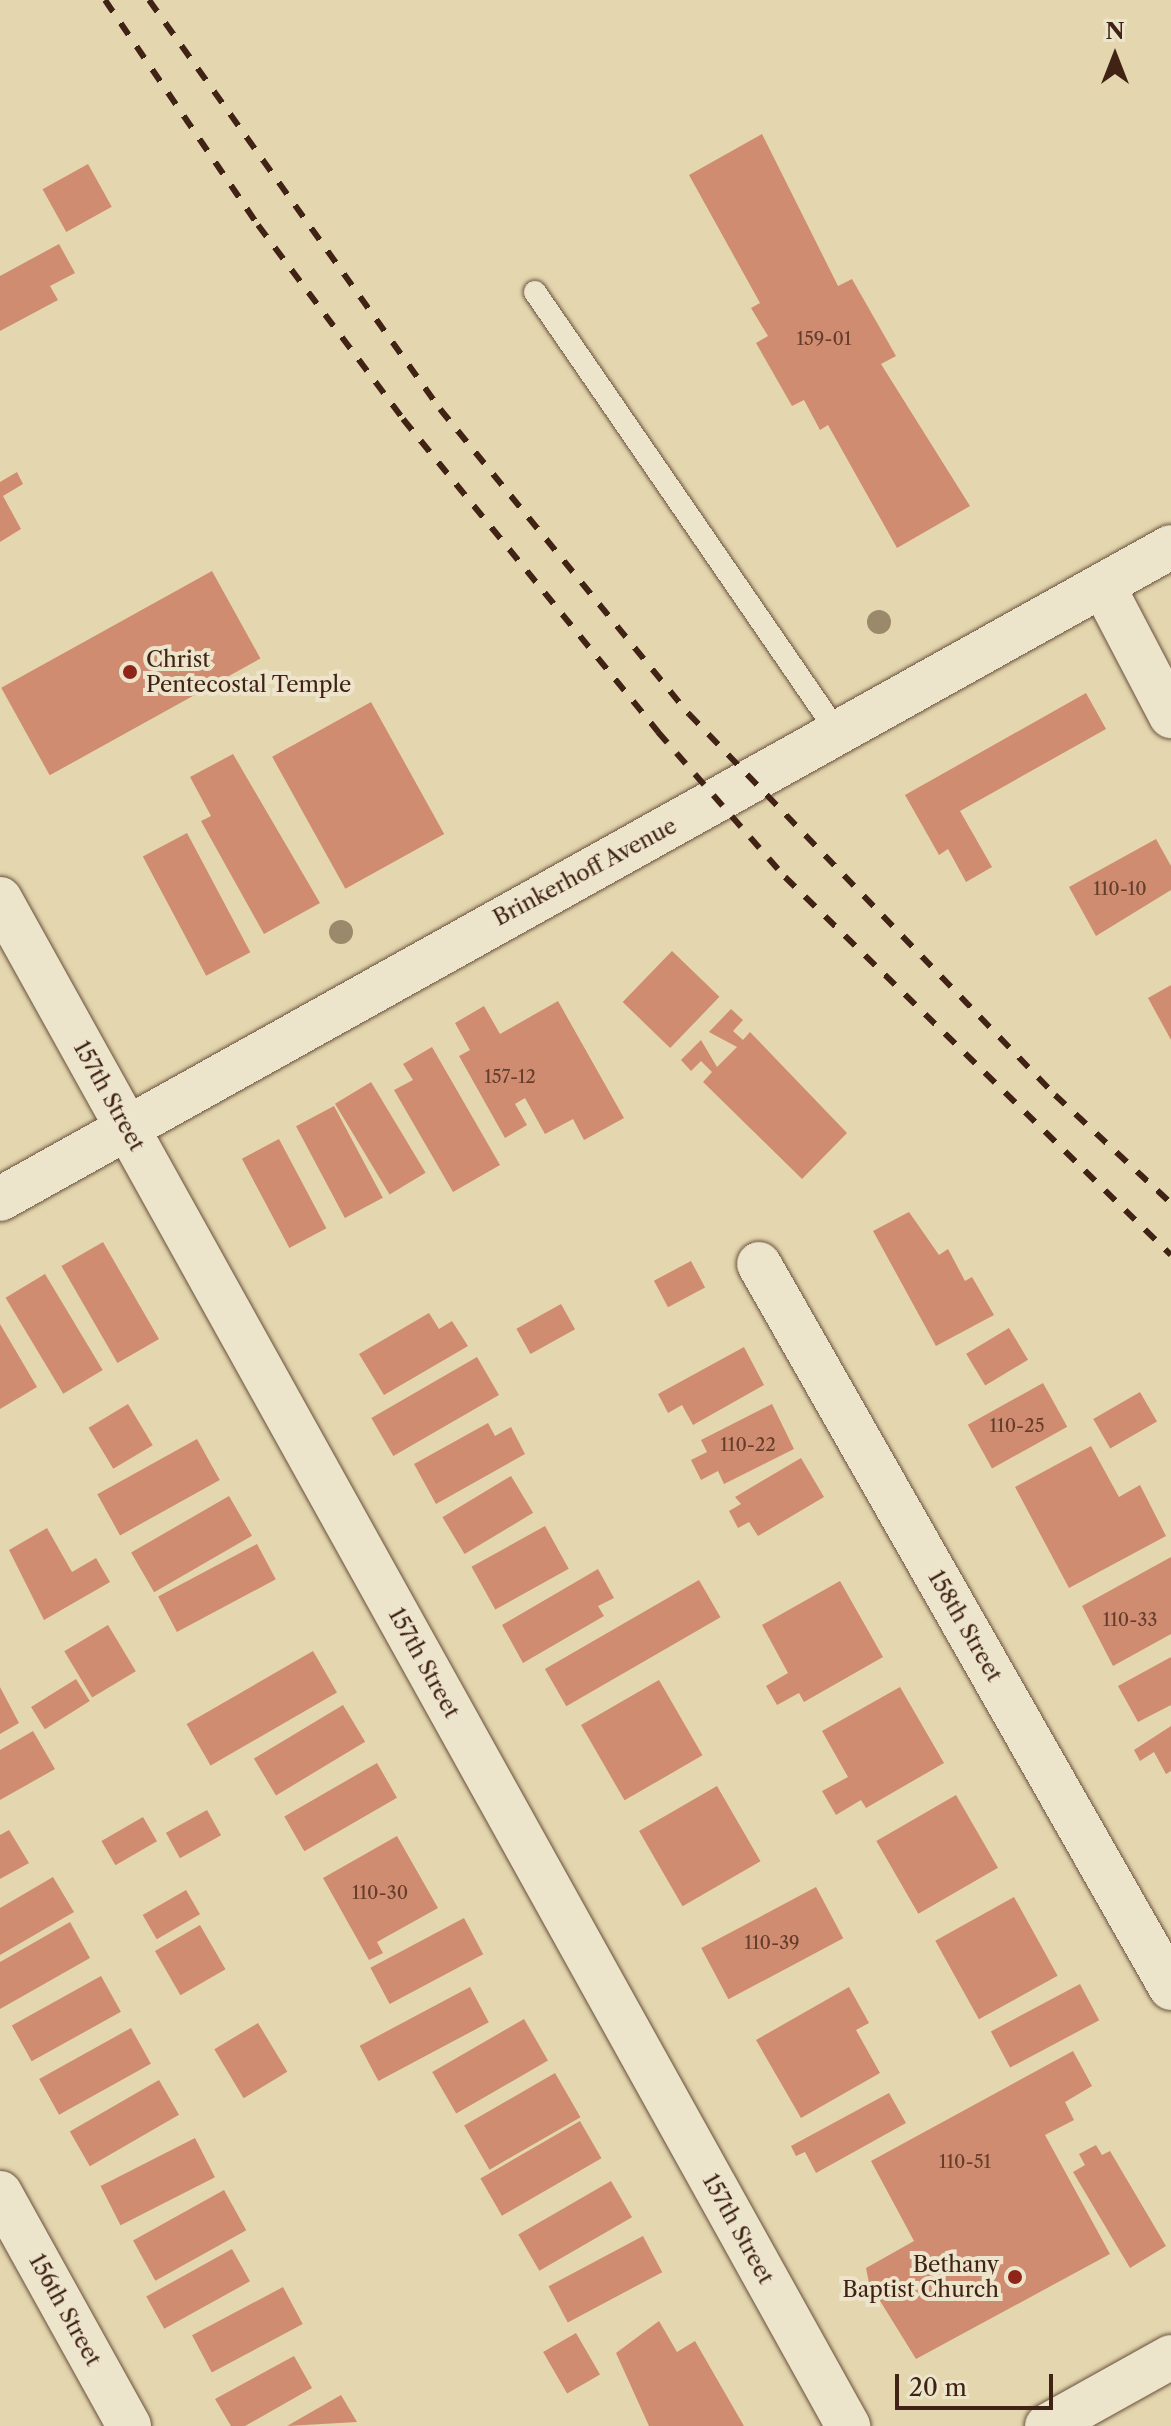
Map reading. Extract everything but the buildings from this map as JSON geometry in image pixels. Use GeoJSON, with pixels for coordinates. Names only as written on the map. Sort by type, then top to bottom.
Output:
{"type":"FeatureCollection","features":[{"type":"Feature","properties":{"kind":"street","name":"Brinkerhoff Avenue"},"geometry":{"type":"LineString","coordinates":[[0,1199],[1171,547]]}},
{"type":"Feature","properties":{"kind":"street"},"geometry":{"type":"LineString","coordinates":[[1103,586],[1171,716]]}},
{"type":"Feature","properties":{"kind":"street","name":"157th Street"},"geometry":{"type":"LineString","coordinates":[[0,899],[848,2426]]}},
{"type":"Feature","properties":{"kind":"street","name":"158th Street"},"geometry":{"type":"LineString","coordinates":[[759,1264],[1171,1988]]}},
{"type":"Feature","properties":{"kind":"street","name":"156th Street"},"geometry":{"type":"LineString","coordinates":[[0,2193],[129,2426]]}},
{"type":"Feature","properties":{"kind":"street"},"geometry":{"type":"LineString","coordinates":[[1047,2426],[1171,2357]]}},
{"type":"Feature","properties":{"kind":"lane"},"geometry":{"type":"LineString","coordinates":[[535,292],[838,733]]}},
{"type":"Feature","properties":{"kind":"railway"},"geometry":{"type":"LineString","coordinates":[[105,0],[258,225],[403,419],[658,732],[785,877],[1171,1255]]}},
{"type":"Feature","properties":{"kind":"railway"},"geometry":{"type":"LineString","coordinates":[[149,0],[440,409],[689,714],[1055,1095],[1171,1203]]}},
{"type":"Feature","properties":{"kind":"place","name":"Christ Pentecostal Temple"},"geometry":{"type":"Point","coordinates":[130,672]}},
{"type":"Feature","properties":{"kind":"place","name":"Bethany Baptist Church"},"geometry":{"type":"Point","coordinates":[1015,2277]}}]}
